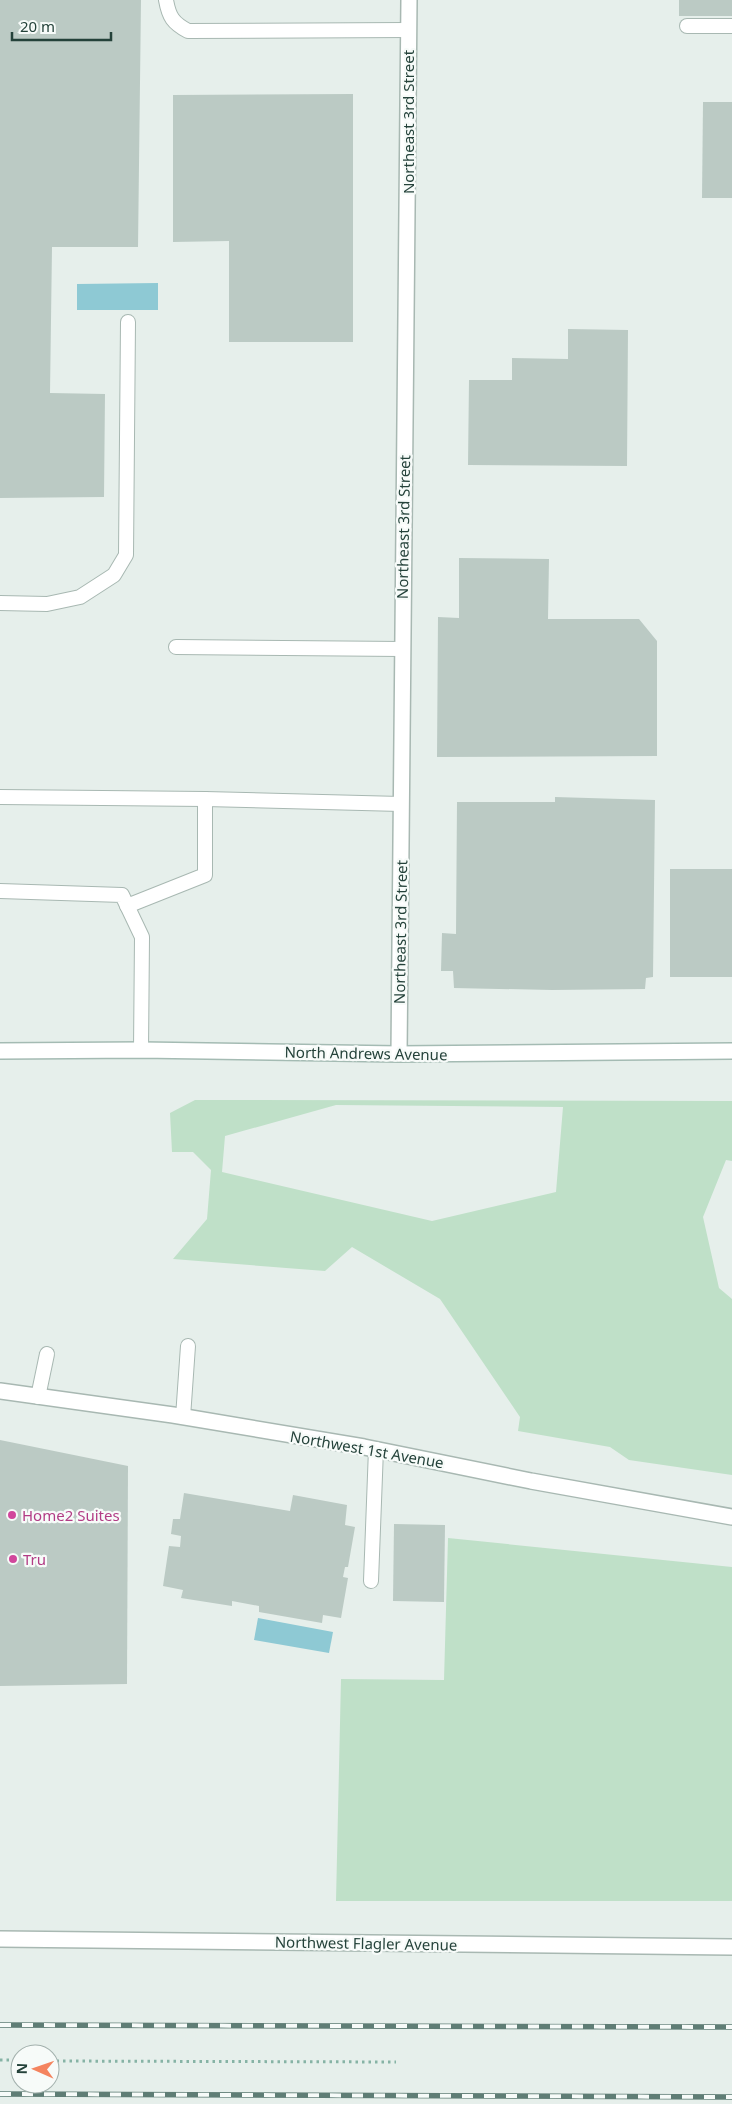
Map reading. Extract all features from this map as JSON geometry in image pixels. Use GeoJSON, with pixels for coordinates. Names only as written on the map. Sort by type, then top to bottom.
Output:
{"type":"FeatureCollection","features":[{"type":"Feature","properties":{"kind":"street","name":"Northeast 3rd Street"},"geometry":{"type":"LineString","coordinates":[[399,1054],[409,0]]}},
{"type":"Feature","properties":{"kind":"street","name":"North Andrews Avenue"},"geometry":{"type":"LineString","coordinates":[[0,1051],[141,1050],[399,1054],[732,1051]]}},
{"type":"Feature","properties":{"kind":"street","name":"Northwest 1st Avenue"},"geometry":{"type":"LineString","coordinates":[[0,1391],[183,1417],[376,1450],[540,1482],[732,1516]]}},
{"type":"Feature","properties":{"kind":"street","name":"Northwest Flagler Avenue"},"geometry":{"type":"LineString","coordinates":[[0,1939],[732,1947]]}},
{"type":"Feature","properties":{"kind":"lane"},"geometry":{"type":"LineString","coordinates":[[166,0],[169,14],[176,24],[188,31],[408,30]]}},
{"type":"Feature","properties":{"kind":"lane"},"geometry":{"type":"LineString","coordinates":[[687,26],[732,26]]}},
{"type":"Feature","properties":{"kind":"lane"},"geometry":{"type":"LineString","coordinates":[[0,603],[47,604],[80,597],[114,575],[126,555],[128,322]]}},
{"type":"Feature","properties":{"kind":"lane"},"geometry":{"type":"LineString","coordinates":[[176,647],[402,649]]}},
{"type":"Feature","properties":{"kind":"lane"},"geometry":{"type":"LineString","coordinates":[[0,797],[205,799],[401,804]]}},
{"type":"Feature","properties":{"kind":"lane"},"geometry":{"type":"LineString","coordinates":[[127,906],[205,875],[205,799]]}},
{"type":"Feature","properties":{"kind":"lane"},"geometry":{"type":"LineString","coordinates":[[0,891],[122,895],[142,937],[141,1050]]}},
{"type":"Feature","properties":{"kind":"lane"},"geometry":{"type":"LineString","coordinates":[[183,1417],[188,1346]]}},
{"type":"Feature","properties":{"kind":"lane"},"geometry":{"type":"LineString","coordinates":[[38,1397],[47,1354]]}},
{"type":"Feature","properties":{"kind":"lane"},"geometry":{"type":"LineString","coordinates":[[372,1581],[376,1450]]}},
{"type":"Feature","properties":{"kind":"path"},"geometry":{"type":"LineString","coordinates":[[60,2061],[396,2062]]}},
{"type":"Feature","properties":{"kind":"green space"},"geometry":{"type":"Polygon","coordinates":[[[195,1100],[732,1101],[732,1161],[726,1160],[703,1217],[719,1288],[732,1299],[732,1475],[629,1460],[610,1447],[518,1431],[520,1417],[440,1299],[352,1247],[325,1271],[173,1259],[207,1219],[211,1170],[193,1152],[172,1152],[170,1113],[195,1100]],[[336,1105],[225,1136],[222,1172],[432,1221],[556,1192],[563,1107],[336,1105]]]}},
{"type":"Feature","properties":{"kind":"green space"},"geometry":{"type":"Polygon","coordinates":[[[448,1538],[732,1567],[732,1901],[336,1901],[341,1679],[444,1680],[448,1538]]]}},
{"type":"Feature","properties":{"kind":"water"},"geometry":{"type":"Polygon","coordinates":[[[158,283],[158,310],[77,310],[77,284],[158,283]]]}},
{"type":"Feature","properties":{"kind":"water"},"geometry":{"type":"Polygon","coordinates":[[[258,1618],[333,1632],[329,1653],[254,1640],[258,1618]]]}},
{"type":"Feature","properties":{"kind":"building"},"geometry":{"type":"Polygon","coordinates":[[[0,0],[141,0],[138,247],[52,247],[50,393],[105,394],[104,497],[0,498],[0,0]]]}},
{"type":"Feature","properties":{"kind":"building"},"geometry":{"type":"Polygon","coordinates":[[[679,0],[732,0],[732,16],[679,16],[679,0]]]}},
{"type":"Feature","properties":{"kind":"building"},"geometry":{"type":"Polygon","coordinates":[[[353,94],[353,342],[229,342],[229,241],[173,242],[173,95],[353,94]]]}},
{"type":"Feature","properties":{"kind":"building"},"geometry":{"type":"Polygon","coordinates":[[[703,102],[732,102],[732,198],[702,198],[703,102]]]}},
{"type":"Feature","properties":{"kind":"building"},"geometry":{"type":"Polygon","coordinates":[[[568,329],[628,330],[627,466],[468,465],[469,380],[512,380],[512,358],[568,359],[568,329]]]}},
{"type":"Feature","properties":{"kind":"building"},"geometry":{"type":"Polygon","coordinates":[[[459,558],[549,559],[548,619],[639,619],[657,641],[657,756],[437,757],[438,617],[459,618],[459,558]]]}},
{"type":"Feature","properties":{"kind":"building"},"geometry":{"type":"Polygon","coordinates":[[[555,797],[655,800],[653,977],[646,978],[645,989],[454,988],[453,971],[441,971],[442,933],[456,934],[457,802],[555,802],[555,797]]]}},
{"type":"Feature","properties":{"kind":"building"},"geometry":{"type":"Polygon","coordinates":[[[670,869],[732,869],[732,977],[670,977],[670,869]]]}},
{"type":"Feature","properties":{"kind":"building"},"geometry":{"type":"Polygon","coordinates":[[[0,1440],[128,1466],[127,1684],[0,1686],[0,1440]]]}},
{"type":"Feature","properties":{"kind":"building"},"geometry":{"type":"Polygon","coordinates":[[[184,1493],[290,1511],[293,1495],[347,1505],[345,1525],[355,1527],[348,1567],[345,1567],[343,1577],[348,1578],[341,1618],[323,1615],[322,1623],[259,1612],[259,1606],[232,1601],[232,1606],[181,1598],[183,1590],[163,1586],[169,1546],[180,1547],[181,1536],[171,1534],[173,1519],[180,1519],[184,1493]]]}},
{"type":"Feature","properties":{"kind":"building"},"geometry":{"type":"Polygon","coordinates":[[[394,1524],[445,1525],[444,1602],[393,1601],[394,1524]]]}},
{"type":"Feature","properties":{"kind":"railway"},"geometry":{"type":"LineString","coordinates":[[0,2025],[732,2027]]}},
{"type":"Feature","properties":{"kind":"railway"},"geometry":{"type":"LineString","coordinates":[[0,2094],[732,2097]]}},
{"type":"Feature","properties":{"kind":"place","name":"Home2 Suites"},"geometry":{"type":"Point","coordinates":[12,1515]}},
{"type":"Feature","properties":{"kind":"place","name":"Tru"},"geometry":{"type":"Point","coordinates":[13,1559]}}]}
